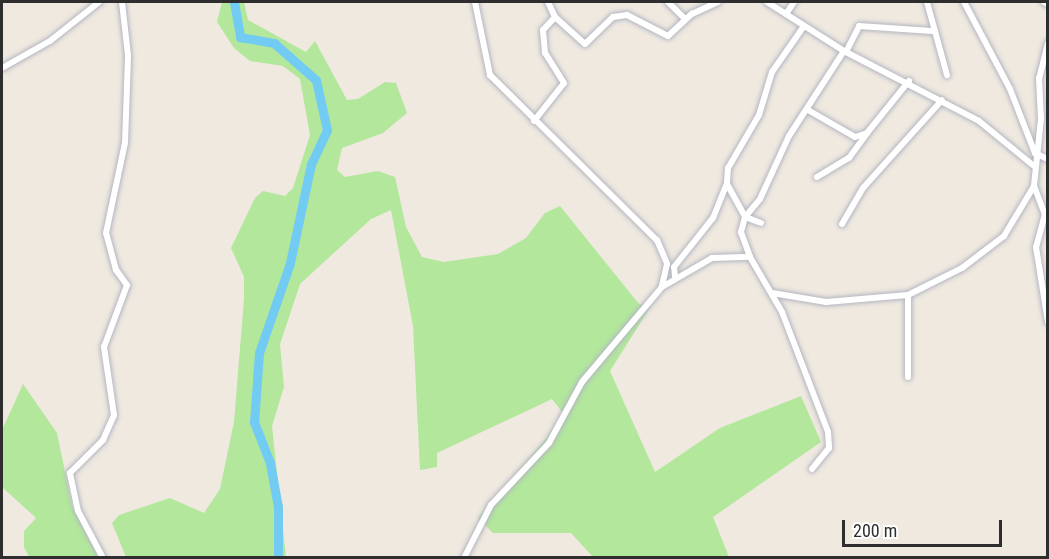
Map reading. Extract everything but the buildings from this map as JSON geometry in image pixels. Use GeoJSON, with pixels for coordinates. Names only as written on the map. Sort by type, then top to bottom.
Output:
{"type":"FeatureCollection","features":[{"type":"Feature","properties":{"kind":"street"},"geometry":{"type":"LineString","coordinates":[[2,68],[50,41],[99,2]]}},
{"type":"Feature","properties":{"kind":"street"},"geometry":{"type":"LineString","coordinates":[[104,558],[78,511],[70,473],[104,440],[114,415],[104,346],[127,285],[116,270],[106,233],[125,143],[128,55],[122,2]]}},
{"type":"Feature","properties":{"kind":"street"},"geometry":{"type":"LineString","coordinates":[[475,2],[490,75],[657,240],[667,264],[662,287]]}},
{"type":"Feature","properties":{"kind":"street"},"geometry":{"type":"LineString","coordinates":[[548,2],[555,17],[585,44],[613,17],[635,17],[668,36],[686,19],[718,2]]}},
{"type":"Feature","properties":{"kind":"street"},"geometry":{"type":"LineString","coordinates":[[668,2],[686,19]]}},
{"type":"Feature","properties":{"kind":"street"},"geometry":{"type":"LineString","coordinates":[[767,2],[845,52],[909,81],[985,125],[1034,166]]}},
{"type":"Feature","properties":{"kind":"street"},"geometry":{"type":"LineString","coordinates":[[786,15],[794,2]]}},
{"type":"Feature","properties":{"kind":"street"},"geometry":{"type":"LineString","coordinates":[[927,2],[932,31],[947,75]]}},
{"type":"Feature","properties":{"kind":"street"},"geometry":{"type":"LineString","coordinates":[[975,2],[965,3],[1010,89],[1035,153],[1047,159]]}},
{"type":"Feature","properties":{"kind":"street"},"geometry":{"type":"LineString","coordinates":[[534,121],[564,83],[543,41],[543,30],[555,17]]}},
{"type":"Feature","properties":{"kind":"street"},"geometry":{"type":"LineString","coordinates":[[675,276],[674,267],[713,218],[727,184],[728,168],[759,115],[772,72],[804,26]]}},
{"type":"Feature","properties":{"kind":"street"},"geometry":{"type":"LineString","coordinates":[[812,469],[831,442],[772,293],[750,257],[741,232],[745,217],[760,199],[808,110],[859,26],[932,31]]}},
{"type":"Feature","properties":{"kind":"street"},"geometry":{"type":"LineString","coordinates":[[1047,43],[1039,78],[1044,118],[1034,166],[1034,186],[1045,214],[1036,247],[1047,322]]}},
{"type":"Feature","properties":{"kind":"street"},"geometry":{"type":"LineString","coordinates":[[817,177],[849,158],[909,81]]}},
{"type":"Feature","properties":{"kind":"street"},"geometry":{"type":"LineString","coordinates":[[842,224],[863,188],[942,100]]}},
{"type":"Feature","properties":{"kind":"street"},"geometry":{"type":"LineString","coordinates":[[808,110],[846,135],[867,133]]}},
{"type":"Feature","properties":{"kind":"street"},"geometry":{"type":"LineString","coordinates":[[727,184],[745,217],[761,223]]}},
{"type":"Feature","properties":{"kind":"street"},"geometry":{"type":"LineString","coordinates":[[772,293],[826,302],[908,296],[962,268],[1004,236],[1034,186]]}},
{"type":"Feature","properties":{"kind":"street"},"geometry":{"type":"LineString","coordinates":[[464,558],[491,505],[549,443],[582,382],[662,287],[675,276],[712,258],[750,257]]}},
{"type":"Feature","properties":{"kind":"street"},"geometry":{"type":"LineString","coordinates":[[908,296],[908,377]]}},
{"type":"Feature","properties":{"kind":"green space"},"geometry":{"type":"Polygon","coordinates":[[[222,2],[244,2],[248,20],[306,52],[315,41],[347,100],[358,99],[385,82],[396,83],[407,113],[383,133],[342,148],[337,170],[345,177],[378,171],[395,177],[406,227],[422,257],[444,262],[498,254],[526,238],[545,213],[560,206],[639,304],[651,306],[610,371],[655,472],[720,428],[801,396],[821,442],[713,517],[729,557],[593,557],[571,533],[493,533],[478,518],[549,435],[563,413],[552,399],[437,453],[437,467],[420,470],[413,326],[391,210],[371,219],[300,284],[280,344],[284,387],[272,426],[286,557],[126,557],[112,523],[119,515],[170,498],[204,513],[220,489],[234,422],[244,299],[244,277],[231,248],[255,198],[263,191],[285,196],[293,188],[310,135],[300,79],[283,66],[250,61],[234,48],[217,22],[222,2]]]}},
{"type":"Feature","properties":{"kind":"green space"},"geometry":{"type":"Polygon","coordinates":[[[23,384],[57,433],[72,506],[98,557],[29,557],[24,547],[24,531],[36,518],[2,487],[2,430],[23,384]]]}},
{"type":"Feature","properties":{"kind":"waterway"},"geometry":{"type":"LineString","coordinates":[[234,2],[240,37],[274,43],[316,80],[327,130],[311,164],[290,263],[259,353],[254,422],[270,463],[278,507],[278,558]]}}]}
